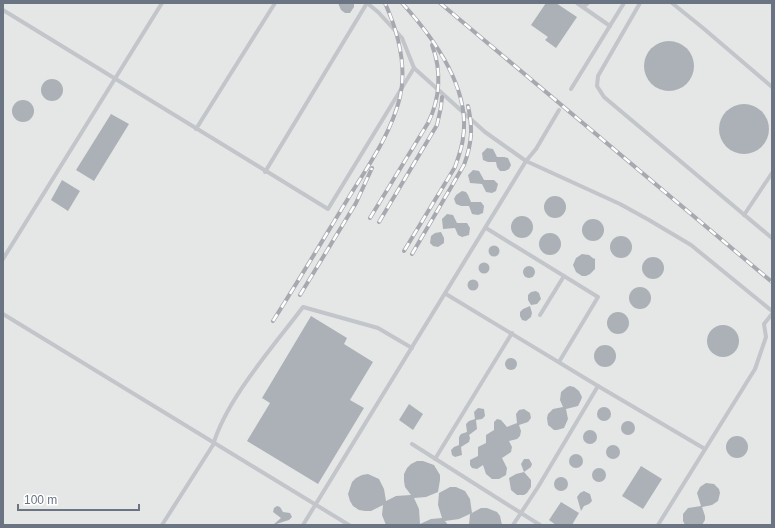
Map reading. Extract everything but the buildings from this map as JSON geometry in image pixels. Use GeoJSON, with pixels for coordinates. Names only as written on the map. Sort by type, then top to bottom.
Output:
{"type":"FeatureCollection","features":[{"type":"Feature","properties":{"kind":"lane"},"geometry":{"type":"LineString","coordinates":[[3,259],[162,3]]}},
{"type":"Feature","properties":{"kind":"lane"},"geometry":{"type":"LineString","coordinates":[[196,129],[275,3]]}},
{"type":"Feature","properties":{"kind":"lane"},"geometry":{"type":"LineString","coordinates":[[265,172],[367,3],[378,12],[402,38],[414,68],[485,132],[526,162],[620,204],[691,245],[772,311]]}},
{"type":"Feature","properties":{"kind":"lane"},"geometry":{"type":"LineString","coordinates":[[577,3],[610,26]]}},
{"type":"Feature","properties":{"kind":"lane"},"geometry":{"type":"LineString","coordinates":[[583,7],[588,3]]}},
{"type":"Feature","properties":{"kind":"lane"},"geometry":{"type":"LineString","coordinates":[[571,89],[624,3]]}},
{"type":"Feature","properties":{"kind":"lane"},"geometry":{"type":"LineString","coordinates":[[640,3],[598,76],[597,86],[604,97],[772,238]]}},
{"type":"Feature","properties":{"kind":"lane"},"geometry":{"type":"LineString","coordinates":[[672,3],[772,87]]}},
{"type":"Feature","properties":{"kind":"lane"},"geometry":{"type":"LineString","coordinates":[[3,10],[265,172],[328,209],[414,68]]}},
{"type":"Feature","properties":{"kind":"lane"},"geometry":{"type":"LineString","coordinates":[[303,525],[559,110]]}},
{"type":"Feature","properties":{"kind":"lane"},"geometry":{"type":"LineString","coordinates":[[744,215],[772,173]]}},
{"type":"Feature","properties":{"kind":"lane"},"geometry":{"type":"LineString","coordinates":[[486,228],[598,297],[559,362]]}},
{"type":"Feature","properties":{"kind":"lane"},"geometry":{"type":"LineString","coordinates":[[540,315],[564,276]]}},
{"type":"Feature","properties":{"kind":"lane"},"geometry":{"type":"LineString","coordinates":[[446,294],[705,449]]}},
{"type":"Feature","properties":{"kind":"lane"},"geometry":{"type":"LineString","coordinates":[[162,525],[214,443],[217,431],[244,385],[303,307],[378,328],[412,348]]}},
{"type":"Feature","properties":{"kind":"lane"},"geometry":{"type":"LineString","coordinates":[[3,314],[349,525]]}},
{"type":"Feature","properties":{"kind":"lane"},"geometry":{"type":"LineString","coordinates":[[658,525],[755,369],[766,337],[764,324],[772,314]]}},
{"type":"Feature","properties":{"kind":"lane"},"geometry":{"type":"LineString","coordinates":[[435,459],[512,333]]}},
{"type":"Feature","properties":{"kind":"lane"},"geometry":{"type":"LineString","coordinates":[[513,525],[538,487],[598,386]]}},
{"type":"Feature","properties":{"kind":"lane"},"geometry":{"type":"LineString","coordinates":[[412,444],[540,525]]}},
{"type":"Feature","properties":{"kind":"shaded area"},"geometry":{"type":"Polygon","coordinates":[[[3,3],[772,3],[772,525],[3,525],[3,3]]]}},
{"type":"Feature","properties":{"kind":"railway"},"geometry":{"type":"LineString","coordinates":[[273,321],[371,161],[385,137],[396,111],[402,85],[402,61],[394,26],[385,3]]}},
{"type":"Feature","properties":{"kind":"railway"},"geometry":{"type":"LineString","coordinates":[[402,3],[426,32],[447,65],[461,101],[464,120],[460,153],[455,167],[404,251]]}},
{"type":"Feature","properties":{"kind":"railway"},"geometry":{"type":"LineString","coordinates":[[440,3],[772,282]]}},
{"type":"Feature","properties":{"kind":"railway"},"geometry":{"type":"LineString","coordinates":[[370,218],[432,114],[438,85],[437,65],[432,45]]}},
{"type":"Feature","properties":{"kind":"railway"},"geometry":{"type":"LineString","coordinates":[[379,222],[437,125],[442,97]]}},
{"type":"Feature","properties":{"kind":"railway"},"geometry":{"type":"LineString","coordinates":[[412,254],[464,165],[469,150],[471,136],[471,121],[468,106]]}},
{"type":"Feature","properties":{"kind":"railway"},"geometry":{"type":"LineString","coordinates":[[300,295],[356,203],[372,168]]}}]}
